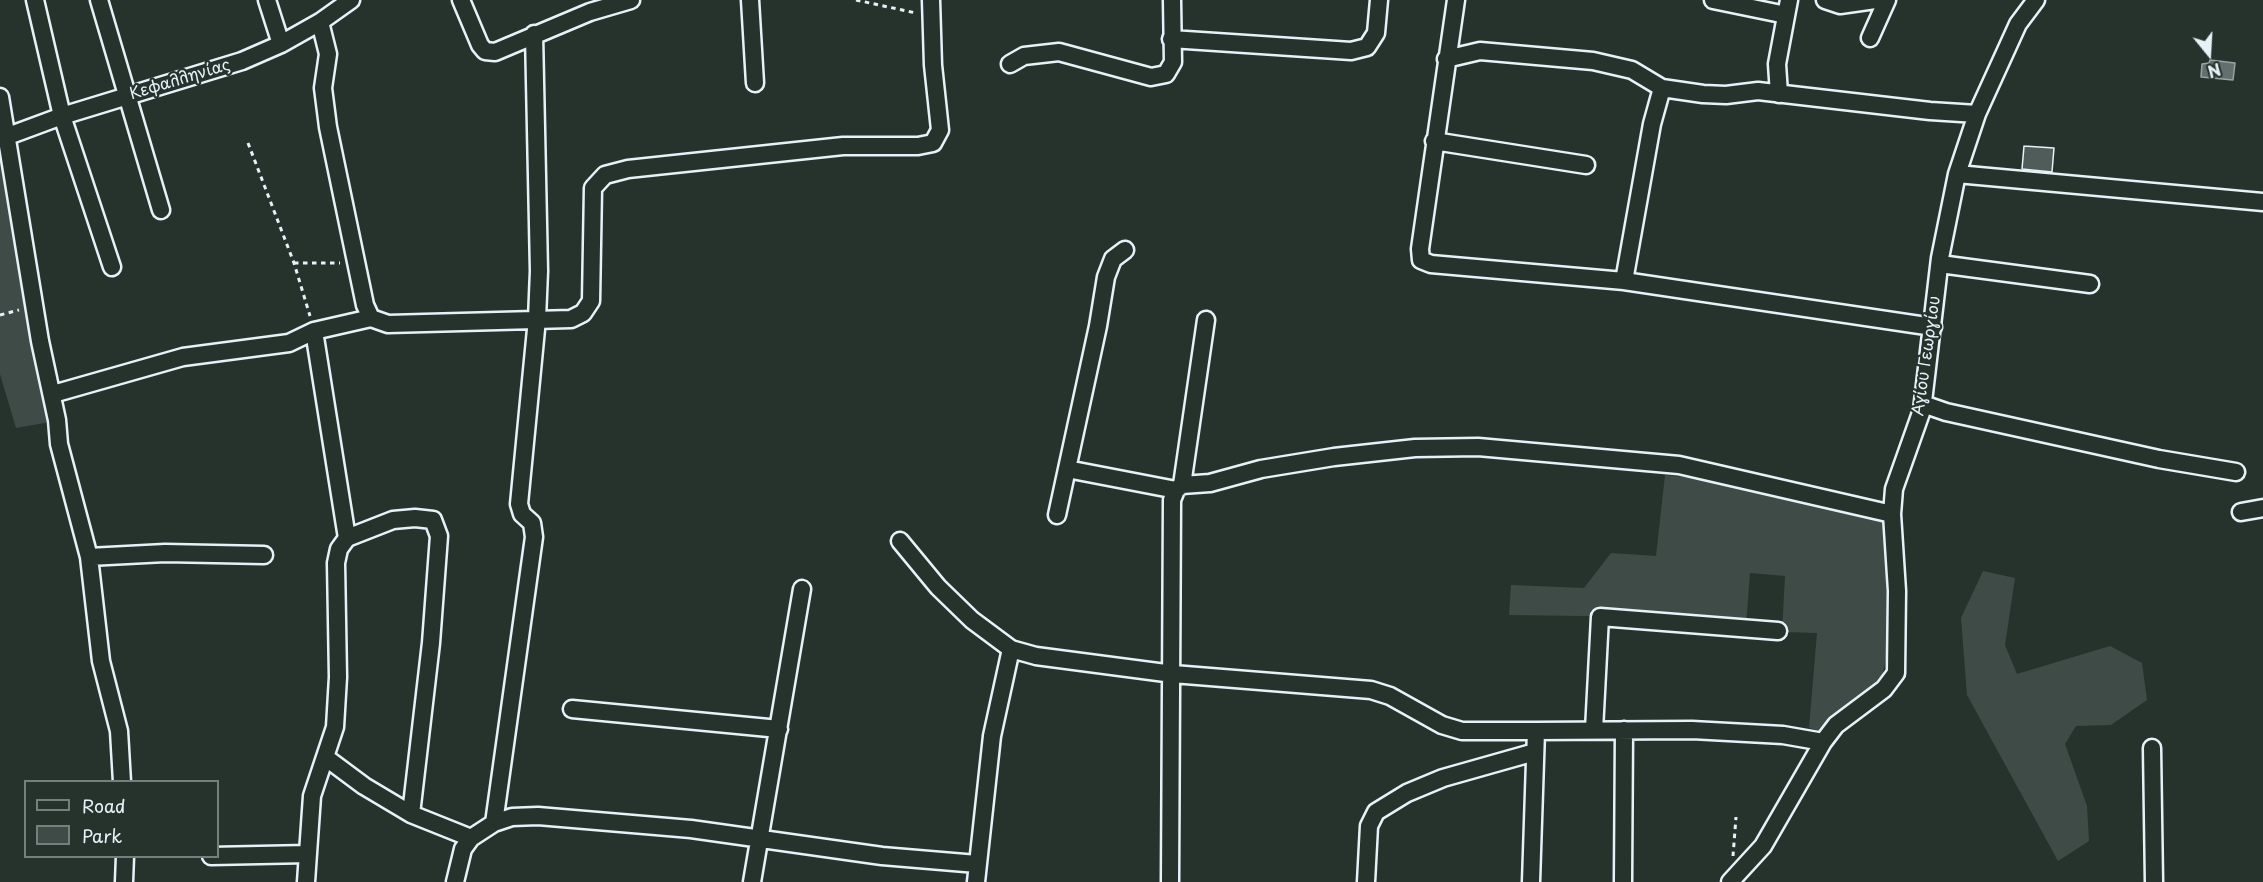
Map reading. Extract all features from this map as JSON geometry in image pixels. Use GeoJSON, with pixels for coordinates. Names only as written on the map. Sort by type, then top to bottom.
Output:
{"type":"FeatureCollection","features":[{"type":"Feature","properties":{"kind":"street"},"geometry":{"type":"LineString","coordinates":[[35,0],[62,116],[111,267]]}},
{"type":"Feature","properties":{"kind":"street"},"geometry":{"type":"LineString","coordinates":[[99,0],[160,210]]}},
{"type":"Feature","properties":{"kind":"street"},"geometry":{"type":"LineString","coordinates":[[267,0],[281,44]]}},
{"type":"Feature","properties":{"kind":"street","name":"Κεφαλληνίας"},"geometry":{"type":"LineString","coordinates":[[4,138],[62,116],[242,60],[281,44],[320,22],[351,0]]}},
{"type":"Feature","properties":{"kind":"street"},"geometry":{"type":"LineString","coordinates":[[461,0],[485,51],[495,52],[595,5],[631,0]]}},
{"type":"Feature","properties":{"kind":"street"},"geometry":{"type":"LineString","coordinates":[[750,0],[755,83]]}},
{"type":"Feature","properties":{"kind":"street"},"geometry":{"type":"LineString","coordinates":[[52,394],[183,357],[289,343],[314,331],[371,318],[388,324],[571,319],[583,313],[591,301],[593,188],[605,176],[628,169],[843,146],[918,146],[933,143],[940,130],[933,65],[931,0]]}},
{"type":"Feature","properties":{"kind":"street"},"geometry":{"type":"LineString","coordinates":[[1010,64],[1024,56],[1059,52],[1151,77],[1166,74],[1173,62],[1172,0]]}},
{"type":"Feature","properties":{"kind":"street"},"geometry":{"type":"LineString","coordinates":[[1171,39],[1352,51],[1367,47],[1376,33],[1379,0]]}},
{"type":"Feature","properties":{"kind":"street"},"geometry":{"type":"LineString","coordinates":[[1456,0],[1434,141],[1420,249],[1421,260],[1431,264],[1623,281],[1933,327]]}},
{"type":"Feature","properties":{"kind":"street"},"geometry":{"type":"LineString","coordinates":[[1713,0],[1788,7],[1777,64],[1779,94]]}},
{"type":"Feature","properties":{"kind":"street"},"geometry":{"type":"LineString","coordinates":[[1825,0],[1840,5],[1875,0]]}},
{"type":"Feature","properties":{"kind":"street"},"geometry":{"type":"LineString","coordinates":[[1870,38],[1887,0]]}},
{"type":"Feature","properties":{"kind":"street","name":"Αγίου Γεωργίου"},"geometry":{"type":"LineString","coordinates":[[1732,879],[1762,846],[1823,742],[1836,725],[1884,689],[1896,673],[1897,591],[1892,514],[1894,489],[1923,404],[1940,264],[1957,174],[1977,114],[2018,24],[2036,0]]}},
{"type":"Feature","properties":{"kind":"street"},"geometry":{"type":"LineString","coordinates":[[320,22],[328,54],[323,88],[328,128],[365,305],[371,318]]}},
{"type":"Feature","properties":{"kind":"street"},"geometry":{"type":"LineString","coordinates":[[494,823],[534,537],[532,524],[522,514],[519,504],[537,319],[534,34]]}},
{"type":"Feature","properties":{"kind":"street"},"geometry":{"type":"LineString","coordinates":[[1446,59],[1480,51],[1593,61],[1632,70],[1662,88],[1703,94],[1726,95],[1758,91],[1930,111],[1977,114]]}},
{"type":"Feature","properties":{"kind":"street"},"geometry":{"type":"LineString","coordinates":[[1623,281],[1652,124],[1662,88]]}},
{"type":"Feature","properties":{"kind":"street"},"geometry":{"type":"LineString","coordinates":[[0,97],[4,138],[40,341],[52,394],[59,444],[89,557],[101,661],[119,731],[122,780]]}},
{"type":"Feature","properties":{"kind":"street"},"geometry":{"type":"LineString","coordinates":[[1434,141],[1586,165]]}},
{"type":"Feature","properties":{"kind":"street"},"geometry":{"type":"LineString","coordinates":[[1957,174],[2263,202]]}},
{"type":"Feature","properties":{"kind":"street"},"geometry":{"type":"LineString","coordinates":[[1057,515],[1106,277],[1113,259],[1125,250]]}},
{"type":"Feature","properties":{"kind":"street"},"geometry":{"type":"LineString","coordinates":[[1940,264],[2090,284]]}},
{"type":"Feature","properties":{"kind":"street"},"geometry":{"type":"LineString","coordinates":[[1170,882],[1173,674],[1172,500],[1179,488],[1206,320]]}},
{"type":"Feature","properties":{"kind":"street"},"geometry":{"type":"LineString","coordinates":[[314,331],[347,538]]}},
{"type":"Feature","properties":{"kind":"street"},"geometry":{"type":"LineString","coordinates":[[1923,404],[1946,412],[2149,457],[2236,472]]}},
{"type":"Feature","properties":{"kind":"street"},"geometry":{"type":"LineString","coordinates":[[1068,469],[1179,488],[1210,483],[1261,469],[1334,457],[1414,448],[1478,447],[1679,465],[1892,514]]}},
{"type":"Feature","properties":{"kind":"street"},"geometry":{"type":"LineString","coordinates":[[2241,512],[2263,508]]}},
{"type":"Feature","properties":{"kind":"street"},"geometry":{"type":"LineString","coordinates":[[306,882],[312,796],[335,727],[338,677],[336,563],[339,549],[347,538],[393,520],[415,518],[433,520],[439,536],[431,643],[411,814]]}},
{"type":"Feature","properties":{"kind":"street"},"geometry":{"type":"LineString","coordinates":[[900,542],[938,587],[972,620],[1011,649],[1036,656],[1173,674],[1371,690],[1390,696],[1442,725],[1462,731],[1741,732],[1783,735],[1823,742]]}},
{"type":"Feature","properties":{"kind":"street"},"geometry":{"type":"LineString","coordinates":[[89,557],[165,553],[264,555]]}},
{"type":"Feature","properties":{"kind":"street"},"geometry":{"type":"LineString","coordinates":[[752,882],[758,836],[779,729],[802,589]]}},
{"type":"Feature","properties":{"kind":"street"},"geometry":{"type":"LineString","coordinates":[[1594,730],[1600,617],[1778,631]]}},
{"type":"Feature","properties":{"kind":"street"},"geometry":{"type":"LineString","coordinates":[[976,882],[992,736],[1011,649]]}},
{"type":"Feature","properties":{"kind":"street"},"geometry":{"type":"LineString","coordinates":[[572,709],[779,729]]}},
{"type":"Feature","properties":{"kind":"street"},"geometry":{"type":"LineString","coordinates":[[1623,882],[1624,730]]}},
{"type":"Feature","properties":{"kind":"street"},"geometry":{"type":"LineString","coordinates":[[1531,882],[1536,731]]}},
{"type":"Feature","properties":{"kind":"street"},"geometry":{"type":"LineString","coordinates":[[2151,748],[2154,882]]}},
{"type":"Feature","properties":{"kind":"street"},"geometry":{"type":"LineString","coordinates":[[1366,882],[1369,826],[1376,812],[1407,793],[1443,778],[1535,752]]}},
{"type":"Feature","properties":{"kind":"street"},"geometry":{"type":"LineString","coordinates":[[325,757],[364,786],[411,814],[471,838]]}},
{"type":"Feature","properties":{"kind":"street"},"geometry":{"type":"LineString","coordinates":[[455,882],[463,849],[471,838],[494,823],[512,817],[538,816],[758,836],[882,856],[977,864]]}},
{"type":"Feature","properties":{"kind":"street"},"geometry":{"type":"LineString","coordinates":[[219,856],[308,855]]}},
{"type":"Feature","properties":{"kind":"street"},"geometry":{"type":"LineString","coordinates":[[124,882],[125,858]]}},
{"type":"Feature","properties":{"kind":"path"},"geometry":{"type":"LineString","coordinates":[[856,0],[932,18]]}},
{"type":"Feature","properties":{"kind":"path"},"geometry":{"type":"LineString","coordinates":[[248,142],[294,263],[314,331]]}},
{"type":"Feature","properties":{"kind":"path"},"geometry":{"type":"LineString","coordinates":[[294,263],[357,263]]}},
{"type":"Feature","properties":{"kind":"path"},"geometry":{"type":"LineString","coordinates":[[1732,879],[1732,848],[1736,818]]}},
{"type":"Feature","properties":{"kind":"green space"},"geometry":{"type":"Polygon","coordinates":[[[0,152],[3,155],[50,422],[16,428],[0,374],[0,152]]]}},
{"type":"Feature","properties":{"kind":"green space"},"geometry":{"type":"Polygon","coordinates":[[[1665,475],[1717,481],[1885,521],[1888,652],[1882,676],[1860,699],[1839,712],[1820,731],[1809,728],[1817,633],[1782,632],[1785,576],[1750,573],[1746,626],[1660,617],[1509,615],[1511,585],[1584,588],[1611,553],[1656,556],[1665,475]]]}},
{"type":"Feature","properties":{"kind":"green space"},"geometry":{"type":"Polygon","coordinates":[[[1983,571],[2015,578],[2005,645],[2017,674],[2110,646],[2142,663],[2147,700],[2111,725],[2076,726],[2065,744],[2087,806],[2089,841],[2058,861],[1967,695],[1961,618],[1983,571]]]}},
{"type":"Feature","properties":{"kind":"shaded area"},"geometry":{"type":"Polygon","coordinates":[[[2210,60],[2235,63],[2233,80],[2201,77],[2202,64],[2209,63],[2210,60]]]}},
{"type":"Feature","properties":{"kind":"building"},"geometry":{"type":"Polygon","coordinates":[[[2024,146],[2054,148],[2052,172],[2022,169],[2024,146]]]}}]}
